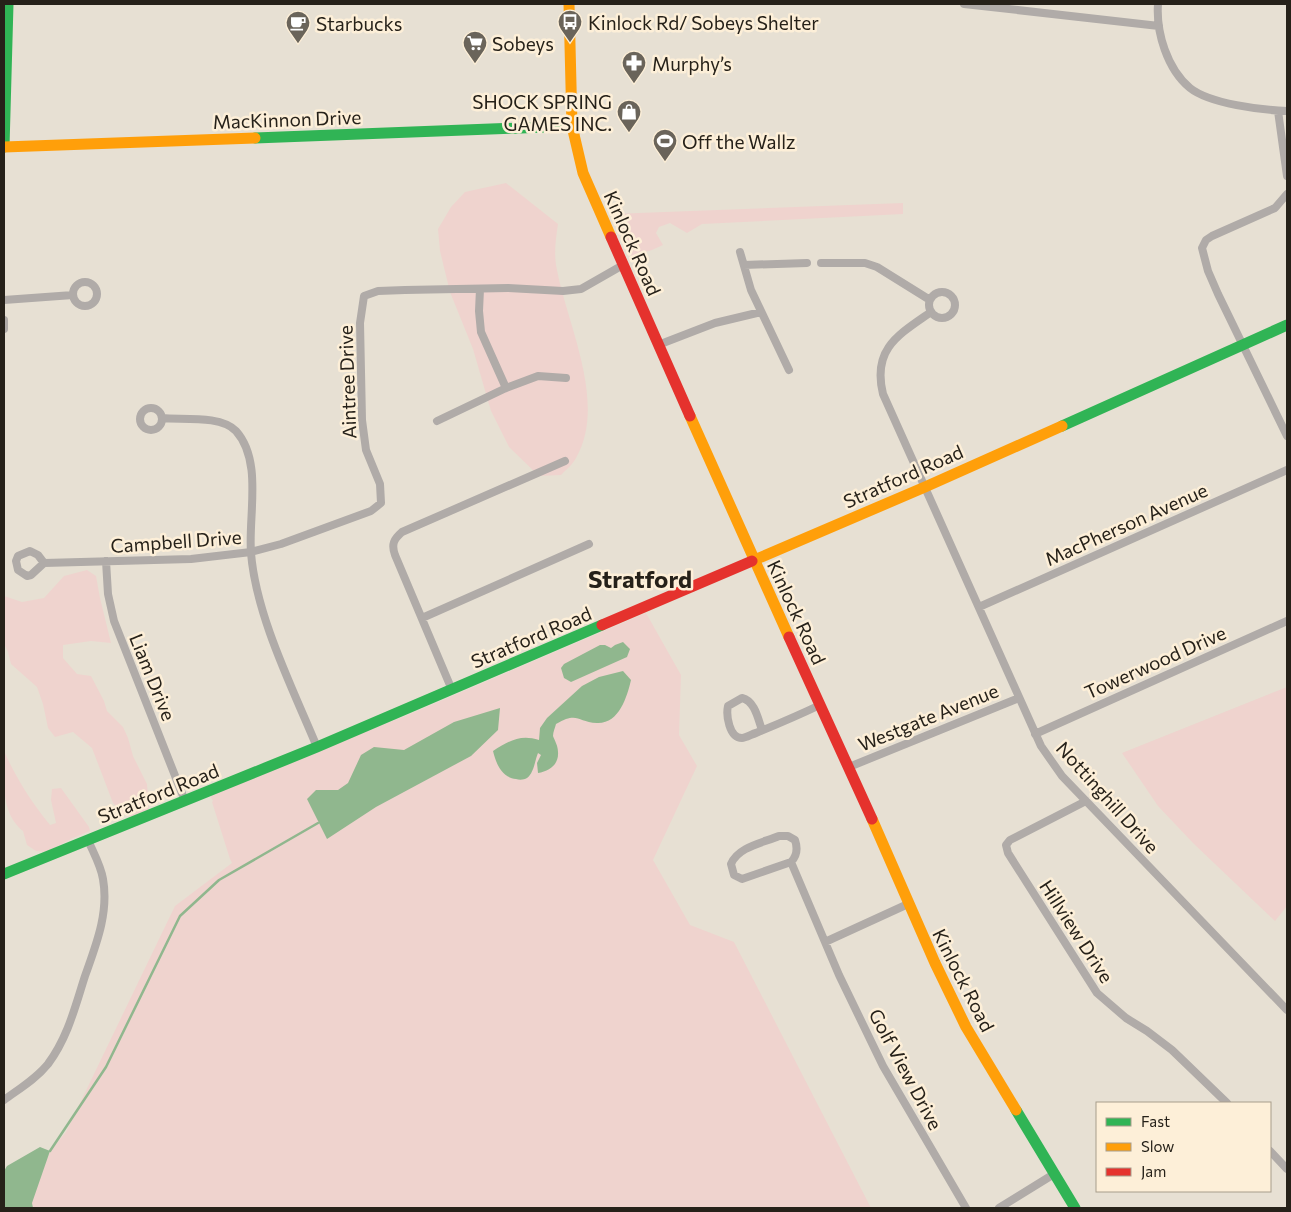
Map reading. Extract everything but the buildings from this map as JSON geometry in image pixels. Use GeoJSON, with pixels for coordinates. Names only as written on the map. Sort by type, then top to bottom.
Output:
{"type":"FeatureCollection","features":[{"type":"Feature","properties":{"kind":"street"},"geometry":{"type":"LineString","coordinates":[[4,147],[8,4]]}},
{"type":"Feature","properties":{"kind":"street","name":"Kinlock Road"},"geometry":{"type":"LineString","coordinates":[[569,4],[572,126],[583,172],[753,560],[848,767],[908,904],[966,1027],[1075,1208]]}},
{"type":"Feature","properties":{"kind":"street"},"geometry":{"type":"LineString","coordinates":[[964,4],[1158,26]]}},
{"type":"Feature","properties":{"kind":"street"},"geometry":{"type":"LineString","coordinates":[[1158,4],[1158,26],[1165,49],[1180,78],[1190,88],[1202,96],[1225,102],[1266,111],[1287,111]]}},
{"type":"Feature","properties":{"kind":"street"},"geometry":{"type":"LineString","coordinates":[[1278,111],[1287,176]]}},
{"type":"Feature","properties":{"kind":"street","name":"MacKinnon Drive"},"geometry":{"type":"LineString","coordinates":[[4,147],[572,126]]}},
{"type":"Feature","properties":{"kind":"street"},"geometry":{"type":"LineString","coordinates":[[1287,194],[1275,208],[1212,236],[1206,240],[1202,248],[1208,271],[1287,436]]}},
{"type":"Feature","properties":{"kind":"street"},"geometry":{"type":"LineString","coordinates":[[740,252],[751,290],[789,370]]}},
{"type":"Feature","properties":{"kind":"street"},"geometry":{"type":"LineString","coordinates":[[744,265],[807,263]]}},
{"type":"Feature","properties":{"kind":"street"},"geometry":{"type":"LineString","coordinates":[[821,264],[865,263],[877,267],[930,300]]}},
{"type":"Feature","properties":{"kind":"street"},"geometry":{"type":"LineString","coordinates":[[506,388],[481,332],[478,311],[480,288],[563,291],[581,289],[623,265]]}},
{"type":"Feature","properties":{"kind":"street","name":"Aintree Drive"},"geometry":{"type":"LineString","coordinates":[[381,494],[380,484],[366,450],[362,420],[360,323],[364,296],[378,291],[480,288]]}},
{"type":"Feature","properties":{"kind":"street"},"geometry":{"type":"LineString","coordinates":[[944,292],[951,296],[954,304],[952,311],[946,317],[938,317],[932,312],[929,304],[930,300],[936,293],[944,292]]}},
{"type":"Feature","properties":{"kind":"street"},"geometry":{"type":"LineString","coordinates":[[4,300],[73,295]]}},
{"type":"Feature","properties":{"kind":"street"},"geometry":{"type":"LineString","coordinates":[[658,345],[715,323],[761,312]]}},
{"type":"Feature","properties":{"kind":"street","name":"Nottinghill Drive"},"geometry":{"type":"LineString","coordinates":[[932,312],[897,336],[886,349],[880,365],[880,380],[883,394],[1035,734],[1050,761],[1086,801],[1287,1010]]}},
{"type":"Feature","properties":{"kind":"street"},"geometry":{"type":"LineString","coordinates":[[4,320],[4,329]]}},
{"type":"Feature","properties":{"kind":"street","name":"Stratford Road"},"geometry":{"type":"LineString","coordinates":[[4,874],[317,748],[925,486],[1287,325]]}},
{"type":"Feature","properties":{"kind":"street"},"geometry":{"type":"LineString","coordinates":[[437,421],[506,388],[538,376],[566,378]]}},
{"type":"Feature","properties":{"kind":"street"},"geometry":{"type":"LineString","coordinates":[[162,418],[185,420],[209,419],[234,429],[245,444],[252,469],[251,552],[254,579],[265,619],[317,748]]}},
{"type":"Feature","properties":{"kind":"street"},"geometry":{"type":"LineString","coordinates":[[452,690],[392,548],[393,541],[402,532],[565,461]]}},
{"type":"Feature","properties":{"kind":"street","name":"MacPherson Avenue"},"geometry":{"type":"LineString","coordinates":[[979,607],[1287,470]]}},
{"type":"Feature","properties":{"kind":"street","name":"Campbell Drive"},"geometry":{"type":"LineString","coordinates":[[44,563],[191,559],[251,552],[281,544],[370,511],[380,503],[381,494]]}},
{"type":"Feature","properties":{"kind":"street"},"geometry":{"type":"LineString","coordinates":[[422,618],[589,544]]}},
{"type":"Feature","properties":{"kind":"street","name":"Liam Drive"},"geometry":{"type":"LineString","coordinates":[[106,561],[108,594],[114,621],[185,801]]}},
{"type":"Feature","properties":{"kind":"street","name":"Towerwood Drive"},"geometry":{"type":"LineString","coordinates":[[1035,734],[1287,621]]}},
{"type":"Feature","properties":{"kind":"street"},"geometry":{"type":"LineString","coordinates":[[762,730],[752,704],[748,699],[742,698],[728,706],[727,719],[732,730],[737,736],[742,738],[762,730],[820,705]]}},
{"type":"Feature","properties":{"kind":"street","name":"Westgate Avenue"},"geometry":{"type":"LineString","coordinates":[[848,767],[1019,698]]}},
{"type":"Feature","properties":{"kind":"street","name":"Hillview Drive"},"geometry":{"type":"LineString","coordinates":[[1086,801],[1010,840],[1006,845],[1008,853],[1098,993],[1126,1018],[1172,1050],[1226,1102]]}},
{"type":"Feature","properties":{"kind":"street"},"geometry":{"type":"LineString","coordinates":[[779,836],[788,836],[795,840],[797,845],[795,858],[791,862],[742,879],[734,876],[731,864],[734,857],[740,852],[779,836]]}},
{"type":"Feature","properties":{"kind":"street"},"geometry":{"type":"LineString","coordinates":[[4,1100],[33,1080],[47,1065],[61,1045],[73,1017],[97,944],[104,911],[103,878],[88,840]]}},
{"type":"Feature","properties":{"kind":"street","name":"Golf View Drive"},"geometry":{"type":"LineString","coordinates":[[791,862],[839,975],[882,1066],[966,1208]]}},
{"type":"Feature","properties":{"kind":"street"},"geometry":{"type":"LineString","coordinates":[[825,942],[908,904]]}},
{"type":"Feature","properties":{"kind":"street"},"geometry":{"type":"LineString","coordinates":[[1271,1152],[1287,1169]]}},
{"type":"Feature","properties":{"kind":"street"},"geometry":{"type":"LineString","coordinates":[[999,1208],[1054,1174]]}},
{"type":"Feature","properties":{"kind":"shaded area"},"geometry":{"type":"Polygon","coordinates":[[[506,183],[558,224],[555,250],[556,265],[582,362],[588,412],[585,436],[576,458],[561,475],[539,476],[509,447],[491,411],[473,349],[450,292],[440,251],[438,229],[451,207],[465,192],[506,183]]]}},
{"type":"Feature","properties":{"kind":"shaded area"},"geometry":{"type":"Polygon","coordinates":[[[903,203],[903,214],[702,224],[687,233],[670,223],[659,227],[656,233],[663,245],[631,256],[612,214],[903,203]]]}},
{"type":"Feature","properties":{"kind":"shaded area"},"geometry":{"type":"Polygon","coordinates":[[[87,570],[96,576],[111,643],[91,641],[63,645],[63,658],[77,674],[91,676],[107,711],[123,727],[128,738],[133,756],[147,784],[149,813],[134,817],[123,814],[113,803],[92,748],[73,732],[55,737],[48,728],[37,687],[11,664],[4,644],[4,596],[22,602],[44,598],[64,576],[87,570]]]}},
{"type":"Feature","properties":{"kind":"shaded area"},"geometry":{"type":"Polygon","coordinates":[[[646,613],[681,675],[679,735],[697,766],[653,860],[690,925],[734,942],[871,1208],[29,1208],[50,1151],[66,1132],[175,906],[232,863],[213,801],[208,792],[403,717],[646,613]]]}},
{"type":"Feature","properties":{"kind":"shaded area"},"geometry":{"type":"Polygon","coordinates":[[[623,642],[630,649],[627,657],[571,682],[564,678],[561,668],[564,664],[600,645],[611,648],[623,642]]]}},
{"type":"Feature","properties":{"kind":"shaded area"},"geometry":{"type":"Polygon","coordinates":[[[623,671],[631,680],[621,708],[611,719],[597,723],[577,718],[563,720],[556,724],[553,733],[558,756],[553,766],[546,771],[538,773],[537,763],[541,755],[538,753],[533,770],[527,778],[511,778],[503,772],[498,765],[493,751],[504,744],[520,738],[539,740],[540,728],[547,718],[582,686],[599,677],[623,671]]]}},
{"type":"Feature","properties":{"kind":"shaded area"},"geometry":{"type":"Polygon","coordinates":[[[1287,687],[1287,906],[1275,921],[1193,843],[1158,806],[1122,753],[1287,687]]]}},
{"type":"Feature","properties":{"kind":"shaded area"},"geometry":{"type":"Polygon","coordinates":[[[500,708],[498,730],[471,756],[376,807],[327,839],[307,799],[316,790],[338,790],[348,783],[361,755],[374,747],[404,750],[454,722],[500,708]]]}},
{"type":"Feature","properties":{"kind":"shaded area"},"geometry":{"type":"Polygon","coordinates":[[[4,751],[25,790],[50,825],[56,823],[51,800],[52,789],[61,788],[90,831],[46,852],[36,851],[27,845],[23,831],[10,815],[7,805],[4,784],[4,751]]]}},
{"type":"Feature","properties":{"kind":"shaded area"},"geometry":{"type":"Polygon","coordinates":[[[40,1147],[50,1151],[32,1203],[33,1208],[4,1208],[4,1171],[7,1166],[40,1147]]]}},
{"type":"Feature","properties":{"kind":"waterway"},"geometry":{"type":"LineString","coordinates":[[50,1151],[106,1067],[180,916],[219,880],[318,823]]}},
{"type":"Feature","properties":{"kind":"traffic: fast"},"geometry":{"type":"LineString","coordinates":[[4,147],[8,4]]}},
{"type":"Feature","properties":{"kind":"traffic: fast"},"geometry":{"type":"LineString","coordinates":[[255,138],[572,126]]}},
{"type":"Feature","properties":{"kind":"traffic: fast"},"geometry":{"type":"LineString","coordinates":[[1062,426],[1287,325]]}},
{"type":"Feature","properties":{"kind":"traffic: fast"},"geometry":{"type":"LineString","coordinates":[[4,874],[317,747],[602,625]]}},
{"type":"Feature","properties":{"kind":"traffic: fast"},"geometry":{"type":"LineString","coordinates":[[1016,1110],[1075,1208]]}},
{"type":"Feature","properties":{"kind":"traffic: slow"},"geometry":{"type":"LineString","coordinates":[[569,4],[572,126],[583,173],[611,237]]}},
{"type":"Feature","properties":{"kind":"traffic: slow"},"geometry":{"type":"LineString","coordinates":[[4,147],[255,138]]}},
{"type":"Feature","properties":{"kind":"traffic: slow"},"geometry":{"type":"LineString","coordinates":[[690,416],[789,637]]}},
{"type":"Feature","properties":{"kind":"traffic: slow"},"geometry":{"type":"LineString","coordinates":[[752,561],[1062,426]]}},
{"type":"Feature","properties":{"kind":"traffic: slow"},"geometry":{"type":"LineString","coordinates":[[872,819],[935,963],[966,1027],[1016,1110]]}},
{"type":"Feature","properties":{"kind":"traffic: jam"},"geometry":{"type":"LineString","coordinates":[[611,237],[690,416]]}},
{"type":"Feature","properties":{"kind":"traffic: jam"},"geometry":{"type":"LineString","coordinates":[[602,625],[752,561]]}},
{"type":"Feature","properties":{"kind":"traffic: jam"},"geometry":{"type":"LineString","coordinates":[[789,637],[872,819]]}},
{"type":"Feature","properties":{"kind":"place","name":"Kinlock Rd/ Sobeys Shelter"},"geometry":{"type":"Point","coordinates":[570,43]}},
{"type":"Feature","properties":{"kind":"place","name":"Starbucks"},"geometry":{"type":"Point","coordinates":[298,44]}},
{"type":"Feature","properties":{"kind":"place","name":"Sobeys"},"geometry":{"type":"Point","coordinates":[475,64]}},
{"type":"Feature","properties":{"kind":"place","name":"Murphy’s"},"geometry":{"type":"Point","coordinates":[634,84]}},
{"type":"Feature","properties":{"kind":"place","name":"SHOCK SPRING GAMES INC."},"geometry":{"type":"Point","coordinates":[629,133]}},
{"type":"Feature","properties":{"kind":"place","name":"Off the Wallz"},"geometry":{"type":"Point","coordinates":[665,162]}},
{"type":"Feature","properties":{"kind":"district","name":"Stratford"},"geometry":{"type":"Point","coordinates":[640,578]}}]}
